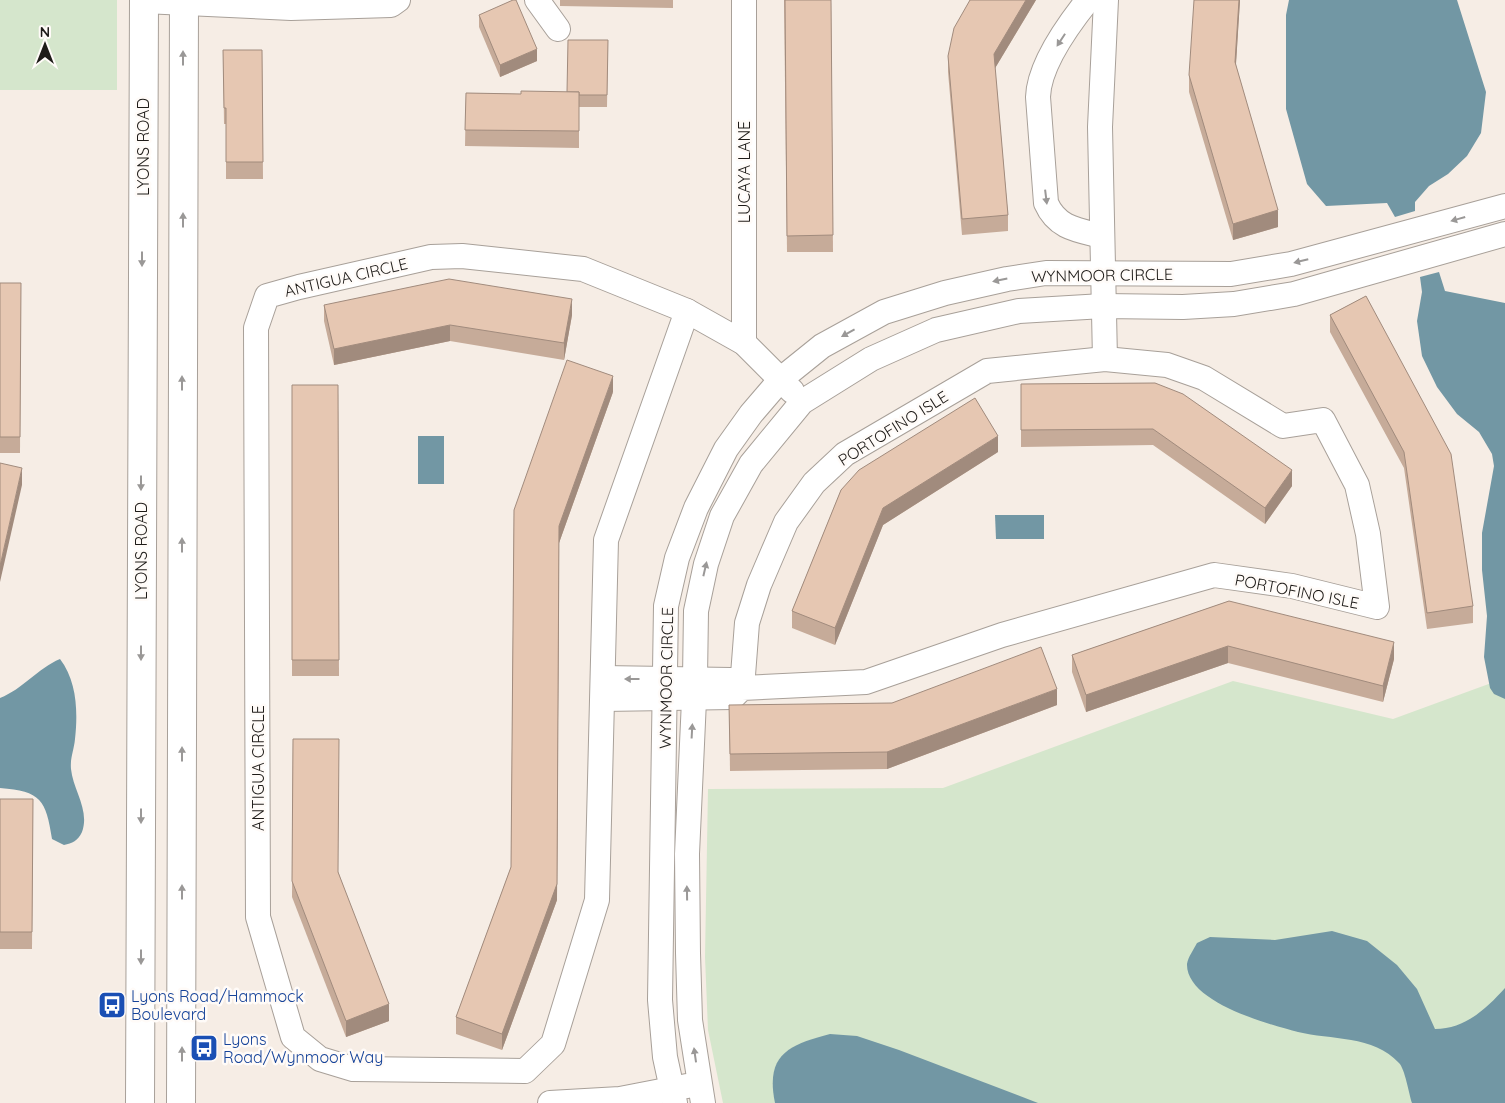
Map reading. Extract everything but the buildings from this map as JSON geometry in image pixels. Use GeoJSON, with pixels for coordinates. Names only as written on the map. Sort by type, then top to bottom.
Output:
{"type":"FeatureCollection","features":[{"type":"Feature","properties":{"kind":"main road","name":"LYONS ROAD"},"geometry":{"type":"LineString","coordinates":[[140,1103],[144,0]]}},
{"type":"Feature","properties":{"kind":"main road"},"geometry":{"type":"LineString","coordinates":[[181,1103],[184,1]]}},
{"type":"Feature","properties":{"kind":"street"},"geometry":{"type":"LineString","coordinates":[[144,0],[291,8],[392,5],[398,0]]}},
{"type":"Feature","properties":{"kind":"street"},"geometry":{"type":"LineString","coordinates":[[537,0],[558,28]]}},
{"type":"Feature","properties":{"kind":"street","name":"LUCAYA LANE"},"geometry":{"type":"LineString","coordinates":[[744,0],[744,343]]}},
{"type":"Feature","properties":{"kind":"street"},"geometry":{"type":"LineString","coordinates":[[1088,0],[1048,61],[1039,83],[1038,97],[1046,203],[1052,215],[1063,225],[1102,236]]}},
{"type":"Feature","properties":{"kind":"street"},"geometry":{"type":"LineString","coordinates":[[1106,0],[1100,127],[1102,273],[1106,360]]}},
{"type":"Feature","properties":{"kind":"street","name":"WYNMOOR CIRCLE"},"geometry":{"type":"LineString","coordinates":[[673,1096],[664,1057],[660,1000],[666,606],[676,558],[696,508],[726,449],[751,414],[788,374],[822,346],[884,312],[945,293],[1007,279],[1046,273],[1231,274],[1282,265],[1401,236],[1505,206]]}},
{"type":"Feature","properties":{"kind":"street","name":"WYNMOOR CIRCLE"},"geometry":{"type":"LineString","coordinates":[[701,1093],[690,1020],[688,954],[687,854],[695,689],[696,612],[706,564],[722,516],[751,464],[808,398],[870,360],[936,330],[1019,311],[1103,306],[1183,307],[1234,304],[1294,294],[1505,234]]}},
{"type":"Feature","properties":{"kind":"street","name":"ANTIGUA CIRCLE"},"geometry":{"type":"LineString","coordinates":[[687,311],[606,540],[598,900],[553,1044],[525,1071],[353,1069],[320,1059],[293,1038],[258,918],[256,328],[267,296],[299,286],[431,257],[462,256],[583,270],[687,311],[744,343],[788,374],[808,398]]}},
{"type":"Feature","properties":{"kind":"street","name":"PORTOFINO ISLE"},"geometry":{"type":"LineString","coordinates":[[695,689],[731,680],[742,688],[866,682],[1006,634],[1214,575],[1292,586],[1377,607],[1368,534],[1357,485],[1323,420],[1283,426],[1204,378],[1167,365],[1106,360],[987,371],[845,454],[814,483],[786,522],[760,585],[747,623],[742,688]]}},
{"type":"Feature","properties":{"kind":"street"},"geometry":{"type":"LineString","coordinates":[[603,689],[695,689]]}},
{"type":"Feature","properties":{"kind":"street"},"geometry":{"type":"LineString","coordinates":[[550,1103],[701,1093]]}},
{"type":"Feature","properties":{"kind":"green space"},"geometry":{"type":"Polygon","coordinates":[[[0,0],[117,0],[117,90],[0,90],[0,0]]]}},
{"type":"Feature","properties":{"kind":"green space"},"geometry":{"type":"Polygon","coordinates":[[[1505,678],[1505,1103],[723,1103],[708,1030],[705,957],[708,789],[943,788],[1233,681],[1393,719],[1505,678]]]}},
{"type":"Feature","properties":{"kind":"water"},"geometry":{"type":"Polygon","coordinates":[[[1289,0],[1457,0],[1486,92],[1481,133],[1467,156],[1448,174],[1429,186],[1415,202],[1415,211],[1395,217],[1387,203],[1326,206],[1307,184],[1286,109],[1286,15],[1289,0]]]}},
{"type":"Feature","properties":{"kind":"water"},"geometry":{"type":"Polygon","coordinates":[[[1439,272],[1445,291],[1505,303],[1505,699],[1494,694],[1490,688],[1484,657],[1487,616],[1482,570],[1482,533],[1494,466],[1492,454],[1479,432],[1457,414],[1437,387],[1422,356],[1417,321],[1422,292],[1420,277],[1439,272]]]}},
{"type":"Feature","properties":{"kind":"water"},"geometry":{"type":"Polygon","coordinates":[[[418,436],[444,436],[444,484],[418,484],[418,436]]]}},
{"type":"Feature","properties":{"kind":"water"},"geometry":{"type":"Polygon","coordinates":[[[995,515],[1044,515],[1044,539],[996,539],[995,515]]]}},
{"type":"Feature","properties":{"kind":"water"},"geometry":{"type":"Polygon","coordinates":[[[60,659],[70,677],[75,697],[76,729],[71,769],[84,816],[84,824],[79,838],[64,845],[52,839],[47,815],[39,800],[25,792],[0,788],[0,698],[60,659]]]}},
{"type":"Feature","properties":{"kind":"water"},"geometry":{"type":"Polygon","coordinates":[[[1332,931],[1367,941],[1397,965],[1417,989],[1435,1029],[1456,1026],[1465,1022],[1482,1010],[1505,988],[1505,1103],[1412,1103],[1401,1066],[1389,1054],[1377,1047],[1351,1040],[1298,1032],[1249,1017],[1214,1000],[1200,990],[1190,978],[1187,964],[1190,956],[1197,943],[1210,937],[1275,940],[1332,931]]]}},
{"type":"Feature","properties":{"kind":"water"},"geometry":{"type":"Polygon","coordinates":[[[830,1034],[857,1036],[1038,1103],[775,1103],[774,1073],[777,1063],[783,1054],[803,1043],[830,1034]]]}},
{"type":"Feature","properties":{"kind":"place","name":"Lyons Road/Hammock Boulevard"},"geometry":{"type":"Point","coordinates":[112,1005]}},
{"type":"Feature","properties":{"kind":"place","name":"Lyons Road/Wynmoor Way"},"geometry":{"type":"Point","coordinates":[204,1048]}}]}
